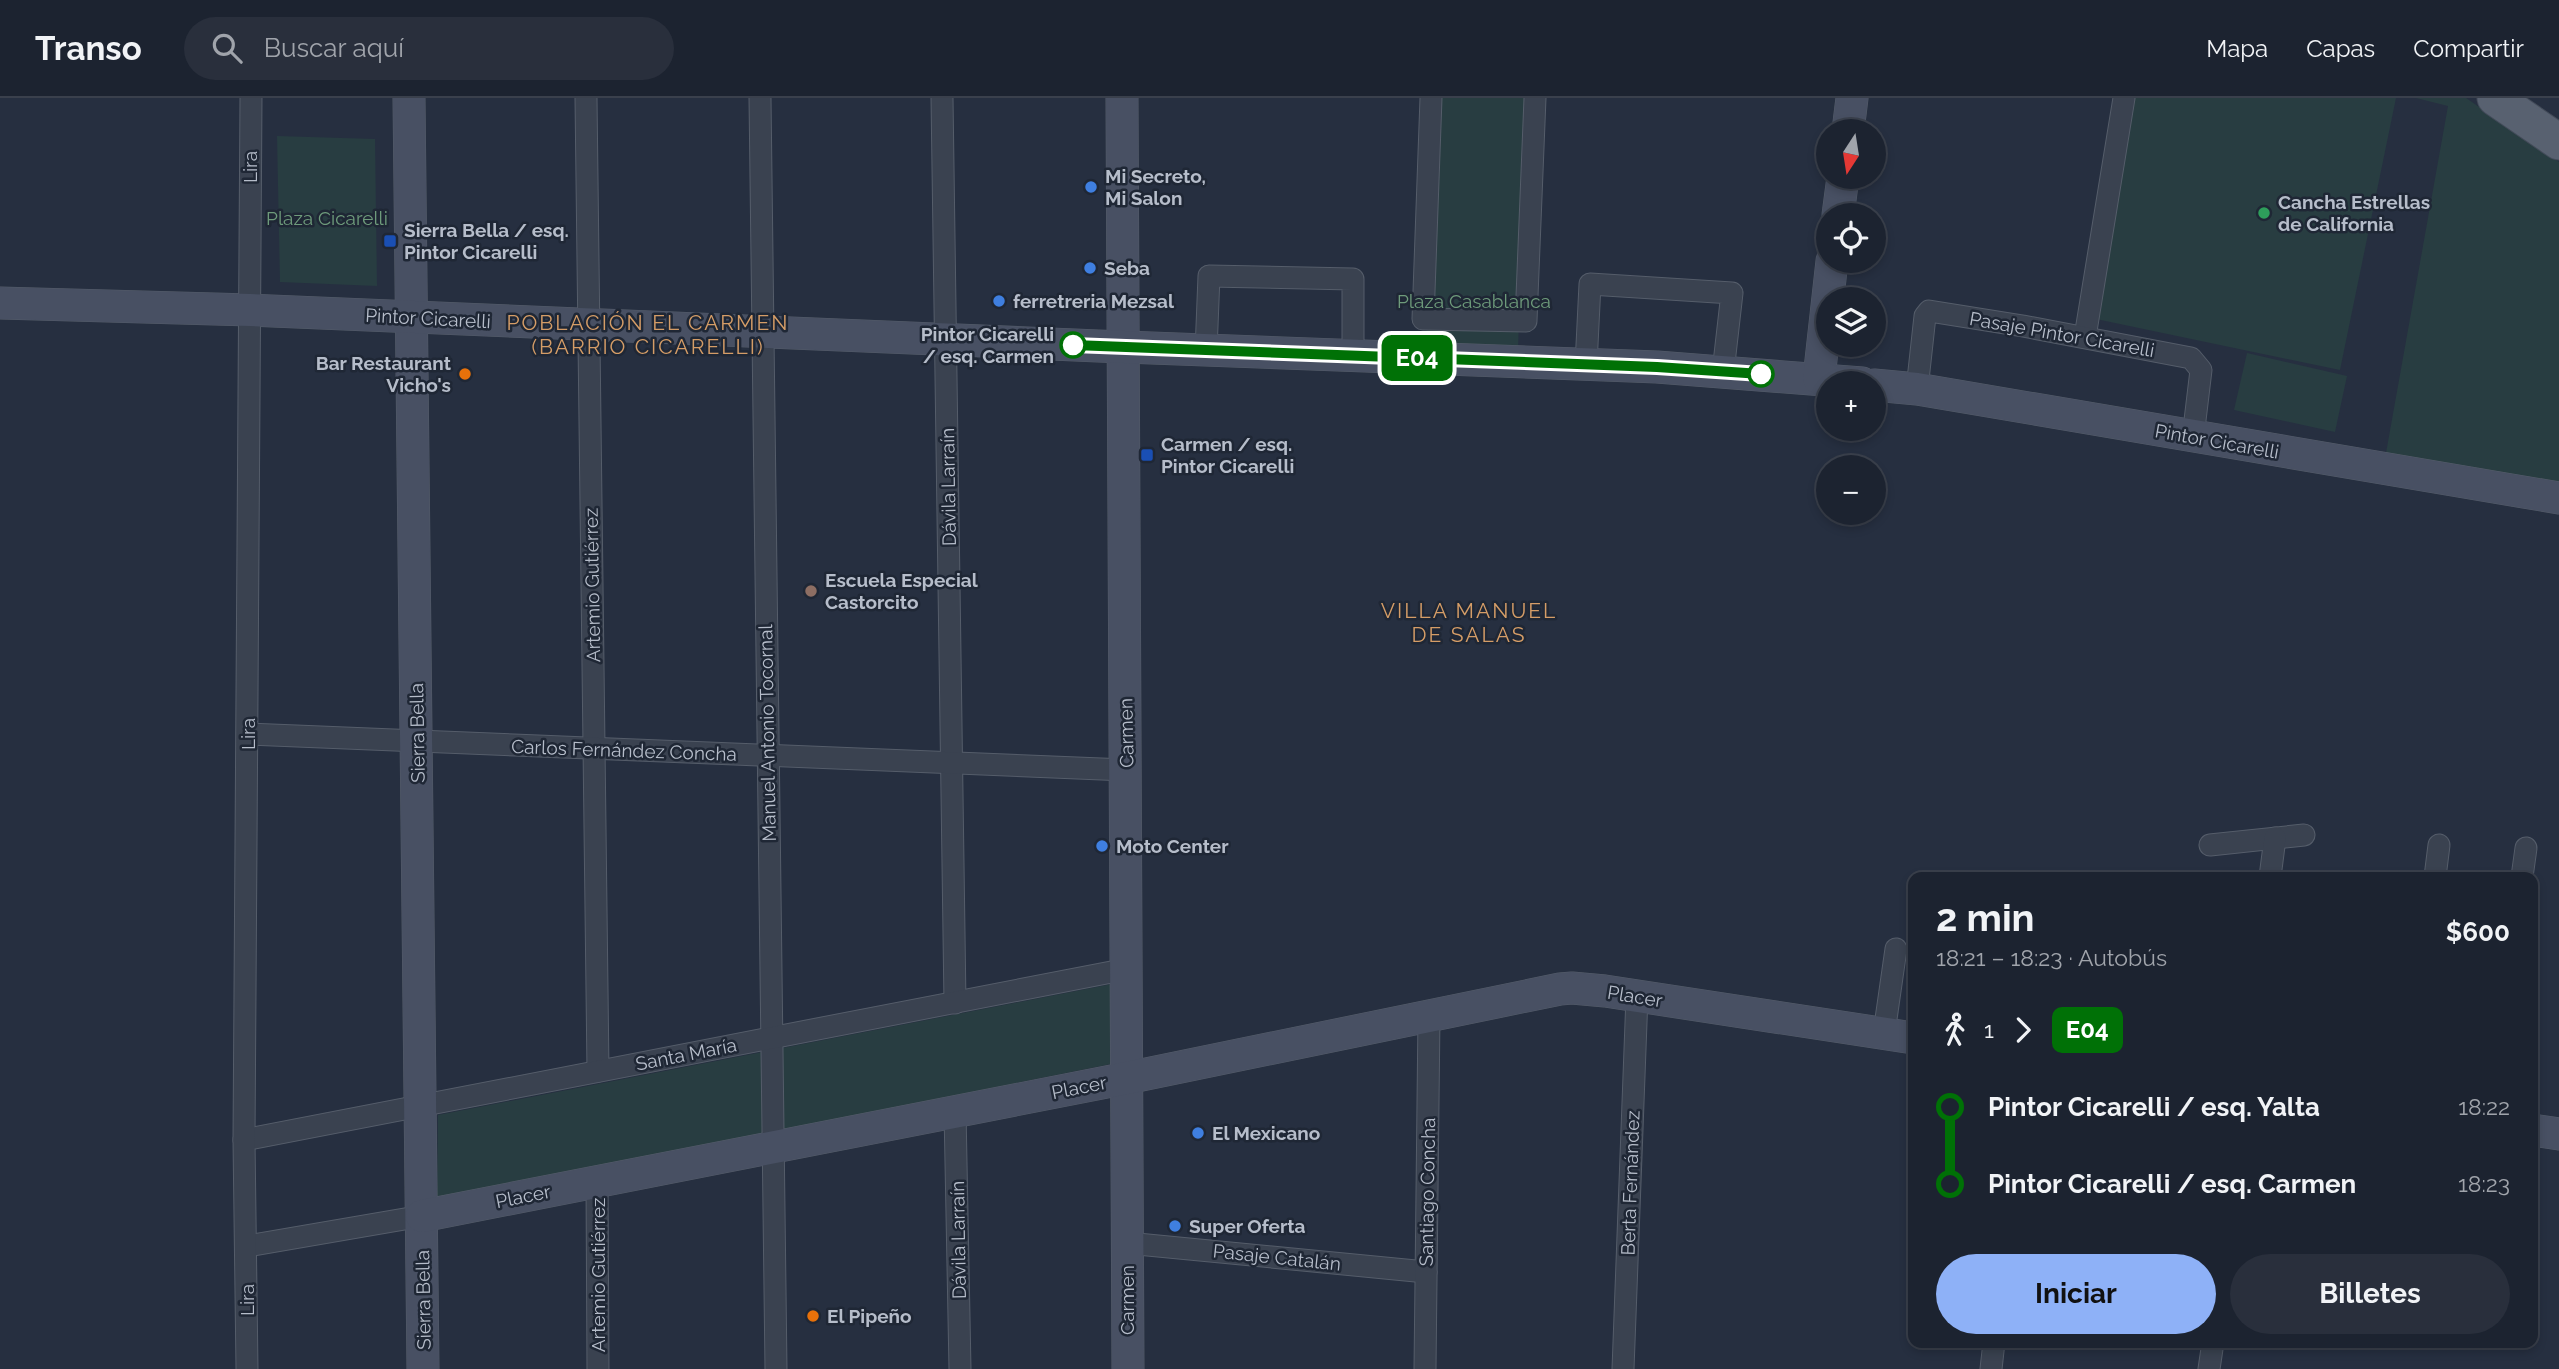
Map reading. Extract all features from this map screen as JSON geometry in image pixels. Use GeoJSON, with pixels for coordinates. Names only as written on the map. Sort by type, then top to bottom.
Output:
{"type":"FeatureCollection","features":[{"type":"Feature","properties":{"kind":"main road"},"geometry":{"type":"LineString","coordinates":[[2495,98],[2559,142]]}},
{"type":"Feature","properties":{"kind":"street","name":"Lira"},"geometry":{"type":"LineString","coordinates":[[247,1369],[244,1140],[251,98]]}},
{"type":"Feature","properties":{"kind":"street","name":"Sierra Bella"},"geometry":{"type":"LineString","coordinates":[[409,98],[424,1369]]}},
{"type":"Feature","properties":{"kind":"street","name":"Artemio Gutiérrez"},"geometry":{"type":"LineString","coordinates":[[586,98],[598,1071]]}},
{"type":"Feature","properties":{"kind":"street","name":"Manuel Antonio Tocornal"},"geometry":{"type":"LineString","coordinates":[[760,98],[776,1369]]}},
{"type":"Feature","properties":{"kind":"street","name":"Dávila Larraín"},"geometry":{"type":"LineString","coordinates":[[942,98],[955,1003]]}},
{"type":"Feature","properties":{"kind":"street","name":"Carmen"},"geometry":{"type":"LineString","coordinates":[[1122,98],[1128,1369]]}},
{"type":"Feature","properties":{"kind":"street"},"geometry":{"type":"LineString","coordinates":[[1432,98],[1423,319],[1526,321],[1535,98]]}},
{"type":"Feature","properties":{"kind":"street"},"geometry":{"type":"LineString","coordinates":[[1849,119],[1852,98]]}},
{"type":"Feature","properties":{"kind":"street"},"geometry":{"type":"LineString","coordinates":[[2085,337],[2124,98]]}},
{"type":"Feature","properties":{"kind":"street"},"geometry":{"type":"LineString","coordinates":[[1820,371],[1831,273]]}},
{"type":"Feature","properties":{"kind":"street"},"geometry":{"type":"LineString","coordinates":[[1206,351],[1209,276],[1353,279],[1353,356]]}},
{"type":"Feature","properties":{"kind":"street"},"geometry":{"type":"LineString","coordinates":[[1586,365],[1590,284],[1732,293],[1723,372]]}},
{"type":"Feature","properties":{"kind":"street","name":"Pintor Cicarelli"},"geometry":{"type":"LineString","coordinates":[[0,303],[250,310],[1586,365],[1816,379]]}},
{"type":"Feature","properties":{"kind":"street","name":"Pasaje Pintor Cicarelli"},"geometry":{"type":"LineString","coordinates":[[1917,389],[1925,316],[1929,311],[2085,337],[2191,358],[2200,370],[2193,437]]}},
{"type":"Feature","properties":{"kind":"street","name":"Pintor Cicarelli"},"geometry":{"type":"LineString","coordinates":[[1886,386],[1917,389],[2559,498]]}},
{"type":"Feature","properties":{"kind":"street","name":"Carlos Fernández Concha"},"geometry":{"type":"LineString","coordinates":[[248,734],[1126,770]]}},
{"type":"Feature","properties":{"kind":"street"},"geometry":{"type":"LineString","coordinates":[[2210,845],[2304,835]]}},
{"type":"Feature","properties":{"kind":"street"},"geometry":{"type":"LineString","coordinates":[[2271,872],[2275,838]]}},
{"type":"Feature","properties":{"kind":"street"},"geometry":{"type":"LineString","coordinates":[[2436,872],[2439,845]]}},
{"type":"Feature","properties":{"kind":"street"},"geometry":{"type":"LineString","coordinates":[[2523,872],[2526,848]]}},
{"type":"Feature","properties":{"kind":"street"},"geometry":{"type":"LineString","coordinates":[[1896,949],[1898,1035]]}},
{"type":"Feature","properties":{"kind":"street","name":"Santa María"},"geometry":{"type":"LineString","coordinates":[[244,1140],[1128,969]]}},
{"type":"Feature","properties":{"kind":"street","name":"Placer"},"geometry":{"type":"LineString","coordinates":[[247,1246],[597,1182],[1127,1077],[1535,992],[1572,988],[1898,1035]]}},
{"type":"Feature","properties":{"kind":"street","name":"Berta Fernández"},"geometry":{"type":"LineString","coordinates":[[1623,1369],[1637,996]]}},
{"type":"Feature","properties":{"kind":"street","name":"Santiago Concha"},"geometry":{"type":"LineString","coordinates":[[1425,1369],[1429,1015]]}},
{"type":"Feature","properties":{"kind":"street","name":"Dávila Larraín"},"geometry":{"type":"LineString","coordinates":[[955,1111],[960,1369]]}},
{"type":"Feature","properties":{"kind":"street"},"geometry":{"type":"LineString","coordinates":[[2538,1131],[2559,1134]]}},
{"type":"Feature","properties":{"kind":"street","name":"Artemio Gutiérrez"},"geometry":{"type":"LineString","coordinates":[[597,1182],[598,1369]]}},
{"type":"Feature","properties":{"kind":"street","name":"Pasaje Catalán"},"geometry":{"type":"LineString","coordinates":[[1127,1243],[1426,1272]]}},
{"type":"Feature","properties":{"kind":"street"},"geometry":{"type":"LineString","coordinates":[[1991,1369],[1993,1348]]}},
{"type":"Feature","properties":{"kind":"street"},"geometry":{"type":"LineString","coordinates":[[2209,1369],[2212,1348]]}},
{"type":"Feature","properties":{"kind":"green space","name":"Plaza Casablanca"},"geometry":{"type":"Polygon","coordinates":[[[1438,98],[1526,98],[1518,350],[1426,346],[1438,98]]]}},
{"type":"Feature","properties":{"kind":"green space","name":"Cancha Estrellas de California"},"geometry":{"type":"Polygon","coordinates":[[[2134,98],[2396,98],[2340,370],[2096,319],[2134,98]]]}},
{"type":"Feature","properties":{"kind":"green space"},"geometry":{"type":"Polygon","coordinates":[[[2416,98],[2466,98],[2559,162],[2559,483],[2386,453],[2448,106],[2416,98]]]}},
{"type":"Feature","properties":{"kind":"green space","name":"Plaza Cicarelli"},"geometry":{"type":"Polygon","coordinates":[[[277,136],[375,139],[377,286],[280,282],[277,136]]]}},
{"type":"Feature","properties":{"kind":"green space"},"geometry":{"type":"Polygon","coordinates":[[[2247,353],[2347,376],[2335,432],[2234,410],[2247,353]]]}},
{"type":"Feature","properties":{"kind":"green space"},"geometry":{"type":"Polygon","coordinates":[[[1112,984],[1111,1064],[437,1199],[438,1115],[1112,984]]]}},
{"type":"Feature","properties":{"kind":"bus line","name":"E04"},"geometry":{"type":"LineString","coordinates":[[1073,345],[1657,367],[1761,374]]}},
{"type":"Feature","properties":{"kind":"place","name":"Mi Secreto, Mi Salon"},"geometry":{"type":"Point","coordinates":[1091,187]}},
{"type":"Feature","properties":{"kind":"place","name":"Cancha Estrellas de California"},"geometry":{"type":"Point","coordinates":[2264,213]}},
{"type":"Feature","properties":{"kind":"place","name":"Sierra Bella / esq. Pintor Cicarelli"},"geometry":{"type":"Point","coordinates":[390,241]}},
{"type":"Feature","properties":{"kind":"place","name":"Seba"},"geometry":{"type":"Point","coordinates":[1090,268]}},
{"type":"Feature","properties":{"kind":"place","name":"ferretreria Mezsal"},"geometry":{"type":"Point","coordinates":[999,301]}},
{"type":"Feature","properties":{"kind":"place","name":"Pintor Cicarelli / esq. Carmen"},"geometry":{"type":"Point","coordinates":[1073,345]}},
{"type":"Feature","properties":{"kind":"place","name":"Bar Restaurant Vicho's"},"geometry":{"type":"Point","coordinates":[465,374]}},
{"type":"Feature","properties":{"kind":"place","name":"Carmen / esq. Pintor Cicarelli"},"geometry":{"type":"Point","coordinates":[1147,455]}},
{"type":"Feature","properties":{"kind":"place","name":"Escuela Especial Castorcito"},"geometry":{"type":"Point","coordinates":[811,591]}},
{"type":"Feature","properties":{"kind":"place","name":"Moto Center"},"geometry":{"type":"Point","coordinates":[1102,846]}},
{"type":"Feature","properties":{"kind":"place","name":"El Mexicano"},"geometry":{"type":"Point","coordinates":[1198,1133]}},
{"type":"Feature","properties":{"kind":"place","name":"Super Oferta"},"geometry":{"type":"Point","coordinates":[1175,1226]}},
{"type":"Feature","properties":{"kind":"place","name":"El Pipeño"},"geometry":{"type":"Point","coordinates":[813,1316]}},
{"type":"Feature","properties":{"kind":"district","name":"POBLACIÓN EL CARMEN (BARRIO CICARELLI)"},"geometry":{"type":"Point","coordinates":[648,335]}},
{"type":"Feature","properties":{"kind":"district","name":"VILLA MANUEL DE SALAS"},"geometry":{"type":"Point","coordinates":[1469,623]}}]}
